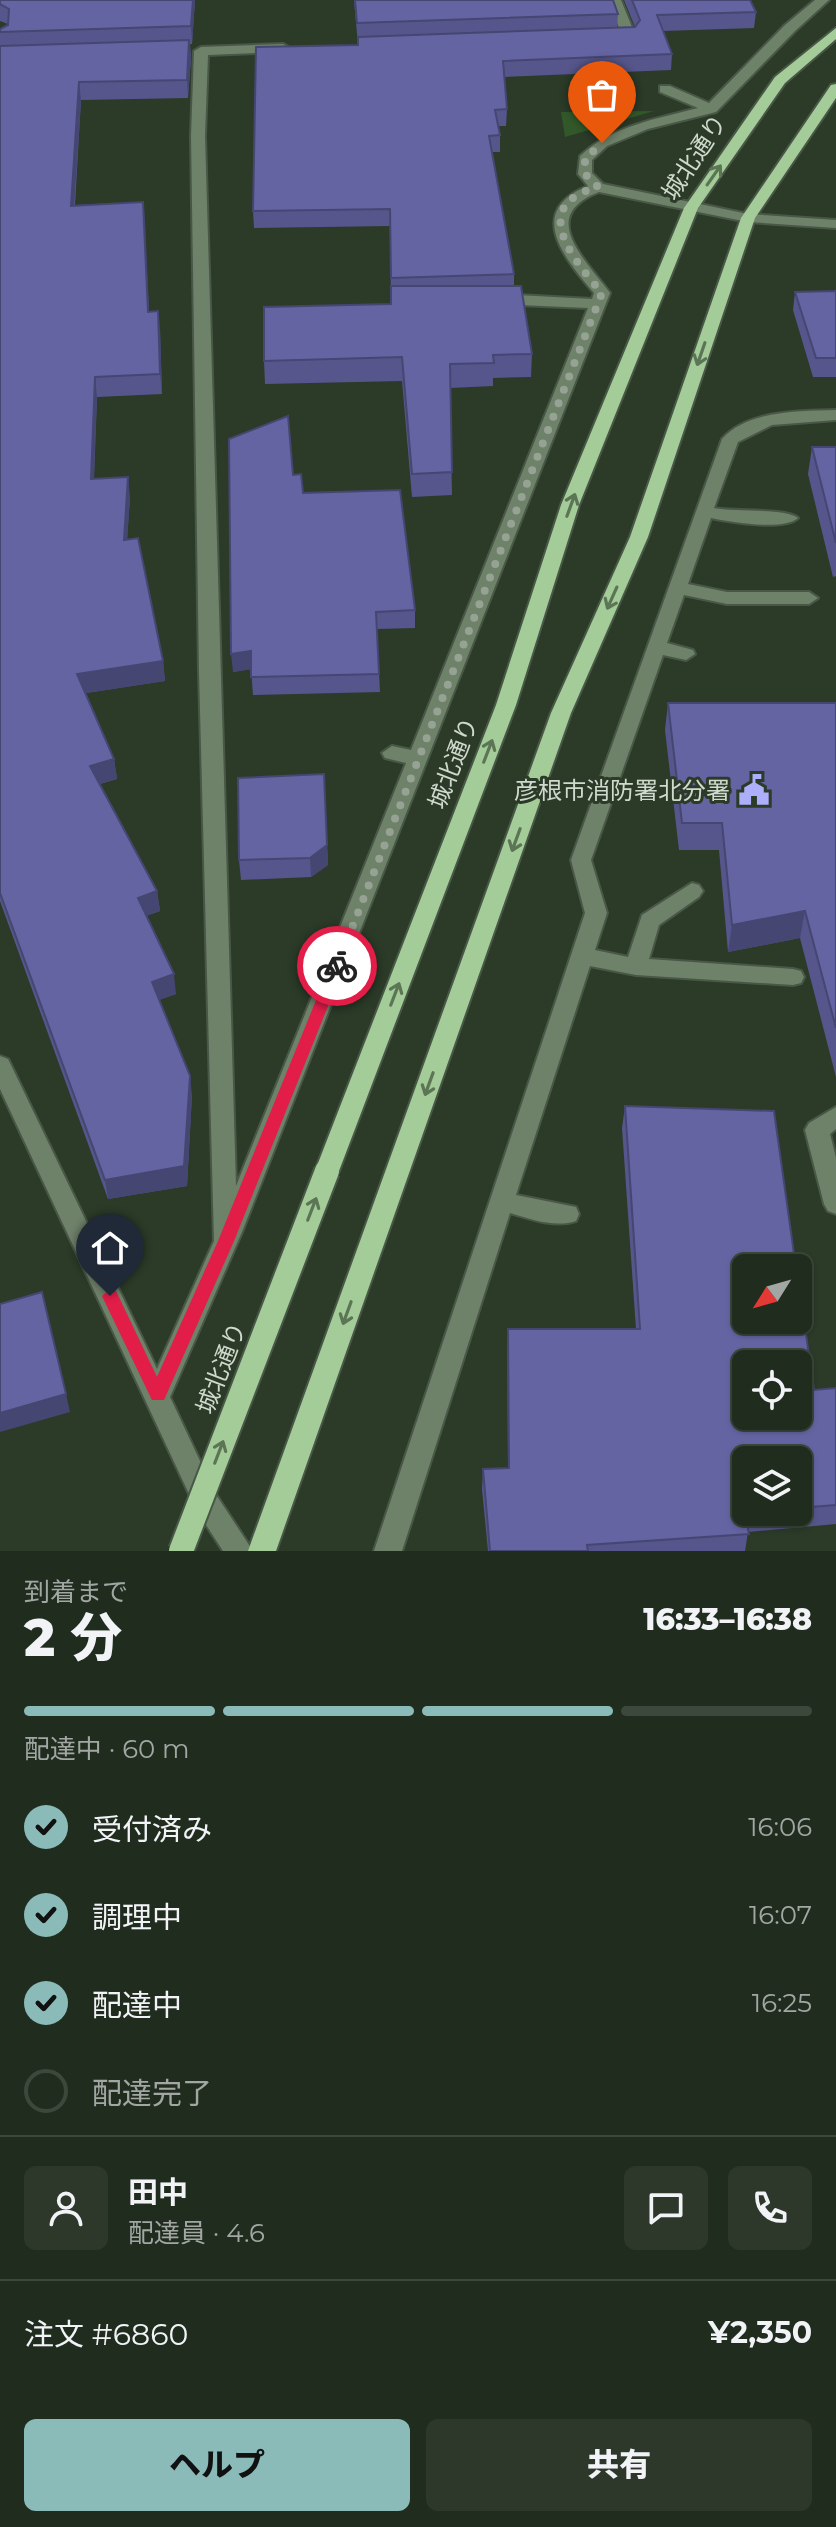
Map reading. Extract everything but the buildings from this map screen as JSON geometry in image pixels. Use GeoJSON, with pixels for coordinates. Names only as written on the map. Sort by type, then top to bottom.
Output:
{"type":"FeatureCollection","features":[{"type":"Feature","properties":{"kind":"main road","name":"城北通り"},"geometry":{"type":"LineString","coordinates":[[181,1551],[506,705],[570,505],[691,208],[780,80],[836,32]]}},
{"type":"Feature","properties":{"kind":"main road"},"geometry":{"type":"LineString","coordinates":[[262,1551],[561,713],[639,537],[748,218],[836,88]]}},
{"type":"Feature","properties":{"kind":"street"},"geometry":{"type":"LineString","coordinates":[[597,38],[629,37],[615,0]]}},
{"type":"Feature","properties":{"kind":"street"},"geometry":{"type":"LineString","coordinates":[[598,187],[585,174],[585,159],[602,143],[643,126],[711,109],[823,0]]}},
{"type":"Feature","properties":{"kind":"street"},"geometry":{"type":"LineString","coordinates":[[226,1241],[208,257],[203,136],[194,51],[296,48]]}},
{"type":"Feature","properties":{"kind":"street"},"geometry":{"type":"LineString","coordinates":[[731,68],[747,71]]}},
{"type":"Feature","properties":{"kind":"street"},"geometry":{"type":"LineString","coordinates":[[665,89],[711,109]]}},
{"type":"Feature","properties":{"kind":"street"},"geometry":{"type":"LineString","coordinates":[[158,1395],[226,1241],[419,759],[552,396],[602,293],[581,269],[560,233],[562,208],[577,193],[598,187],[748,218],[836,224]]}},
{"type":"Feature","properties":{"kind":"street"},"geometry":{"type":"LineString","coordinates":[[486,300],[598,304]]}},
{"type":"Feature","properties":{"kind":"street"},"geometry":{"type":"LineString","coordinates":[[388,1551],[596,913],[581,860],[730,439],[748,426],[778,416],[836,415]]}},
{"type":"Feature","properties":{"kind":"street"},"geometry":{"type":"LineString","coordinates":[[706,512],[735,518],[789,518]]}},
{"type":"Feature","properties":{"kind":"street"},"geometry":{"type":"LineString","coordinates":[[679,588],[727,598],[809,598]]}},
{"type":"Feature","properties":{"kind":"street"},"geometry":{"type":"LineString","coordinates":[[655,647],[686,654]]}},
{"type":"Feature","properties":{"kind":"street"},"geometry":{"type":"LineString","coordinates":[[392,753],[419,759]]}},
{"type":"Feature","properties":{"kind":"street"},"geometry":{"type":"LineString","coordinates":[[636,967],[650,921],[692,891]]}},
{"type":"Feature","properties":{"kind":"street"},"geometry":{"type":"LineString","coordinates":[[581,956],[636,967],[793,977]]}},
{"type":"Feature","properties":{"kind":"street"},"geometry":{"type":"LineString","coordinates":[[0,1065],[206,1502],[239,1551]]}},
{"type":"Feature","properties":{"kind":"street"},"geometry":{"type":"LineString","coordinates":[[836,1116],[817,1130],[836,1204]]}},
{"type":"Feature","properties":{"kind":"street"},"geometry":{"type":"LineString","coordinates":[[503,1201],[538,1211],[567,1214]]}},
{"type":"Feature","properties":{"kind":"green space"},"geometry":{"type":"Polygon","coordinates":[[[654,111],[565,137],[561,112],[654,111]]]}},
{"type":"Feature","properties":{"kind":"way so far"},"geometry":{"type":"LineString","coordinates":[[337,966],[602,293],[581,269],[560,233],[562,208],[577,193],[598,187],[585,174],[585,159],[602,143]]}},
{"type":"Feature","properties":{"kind":"place","name":"彦根市消防署北分署"},"geometry":{"type":"Point","coordinates":[754,790]}},
{"type":"Feature","properties":{"kind":"route"},"geometry":{"type":"LineString","coordinates":[[110,1296],[158,1395],[226,1241],[337,966]]}}]}
